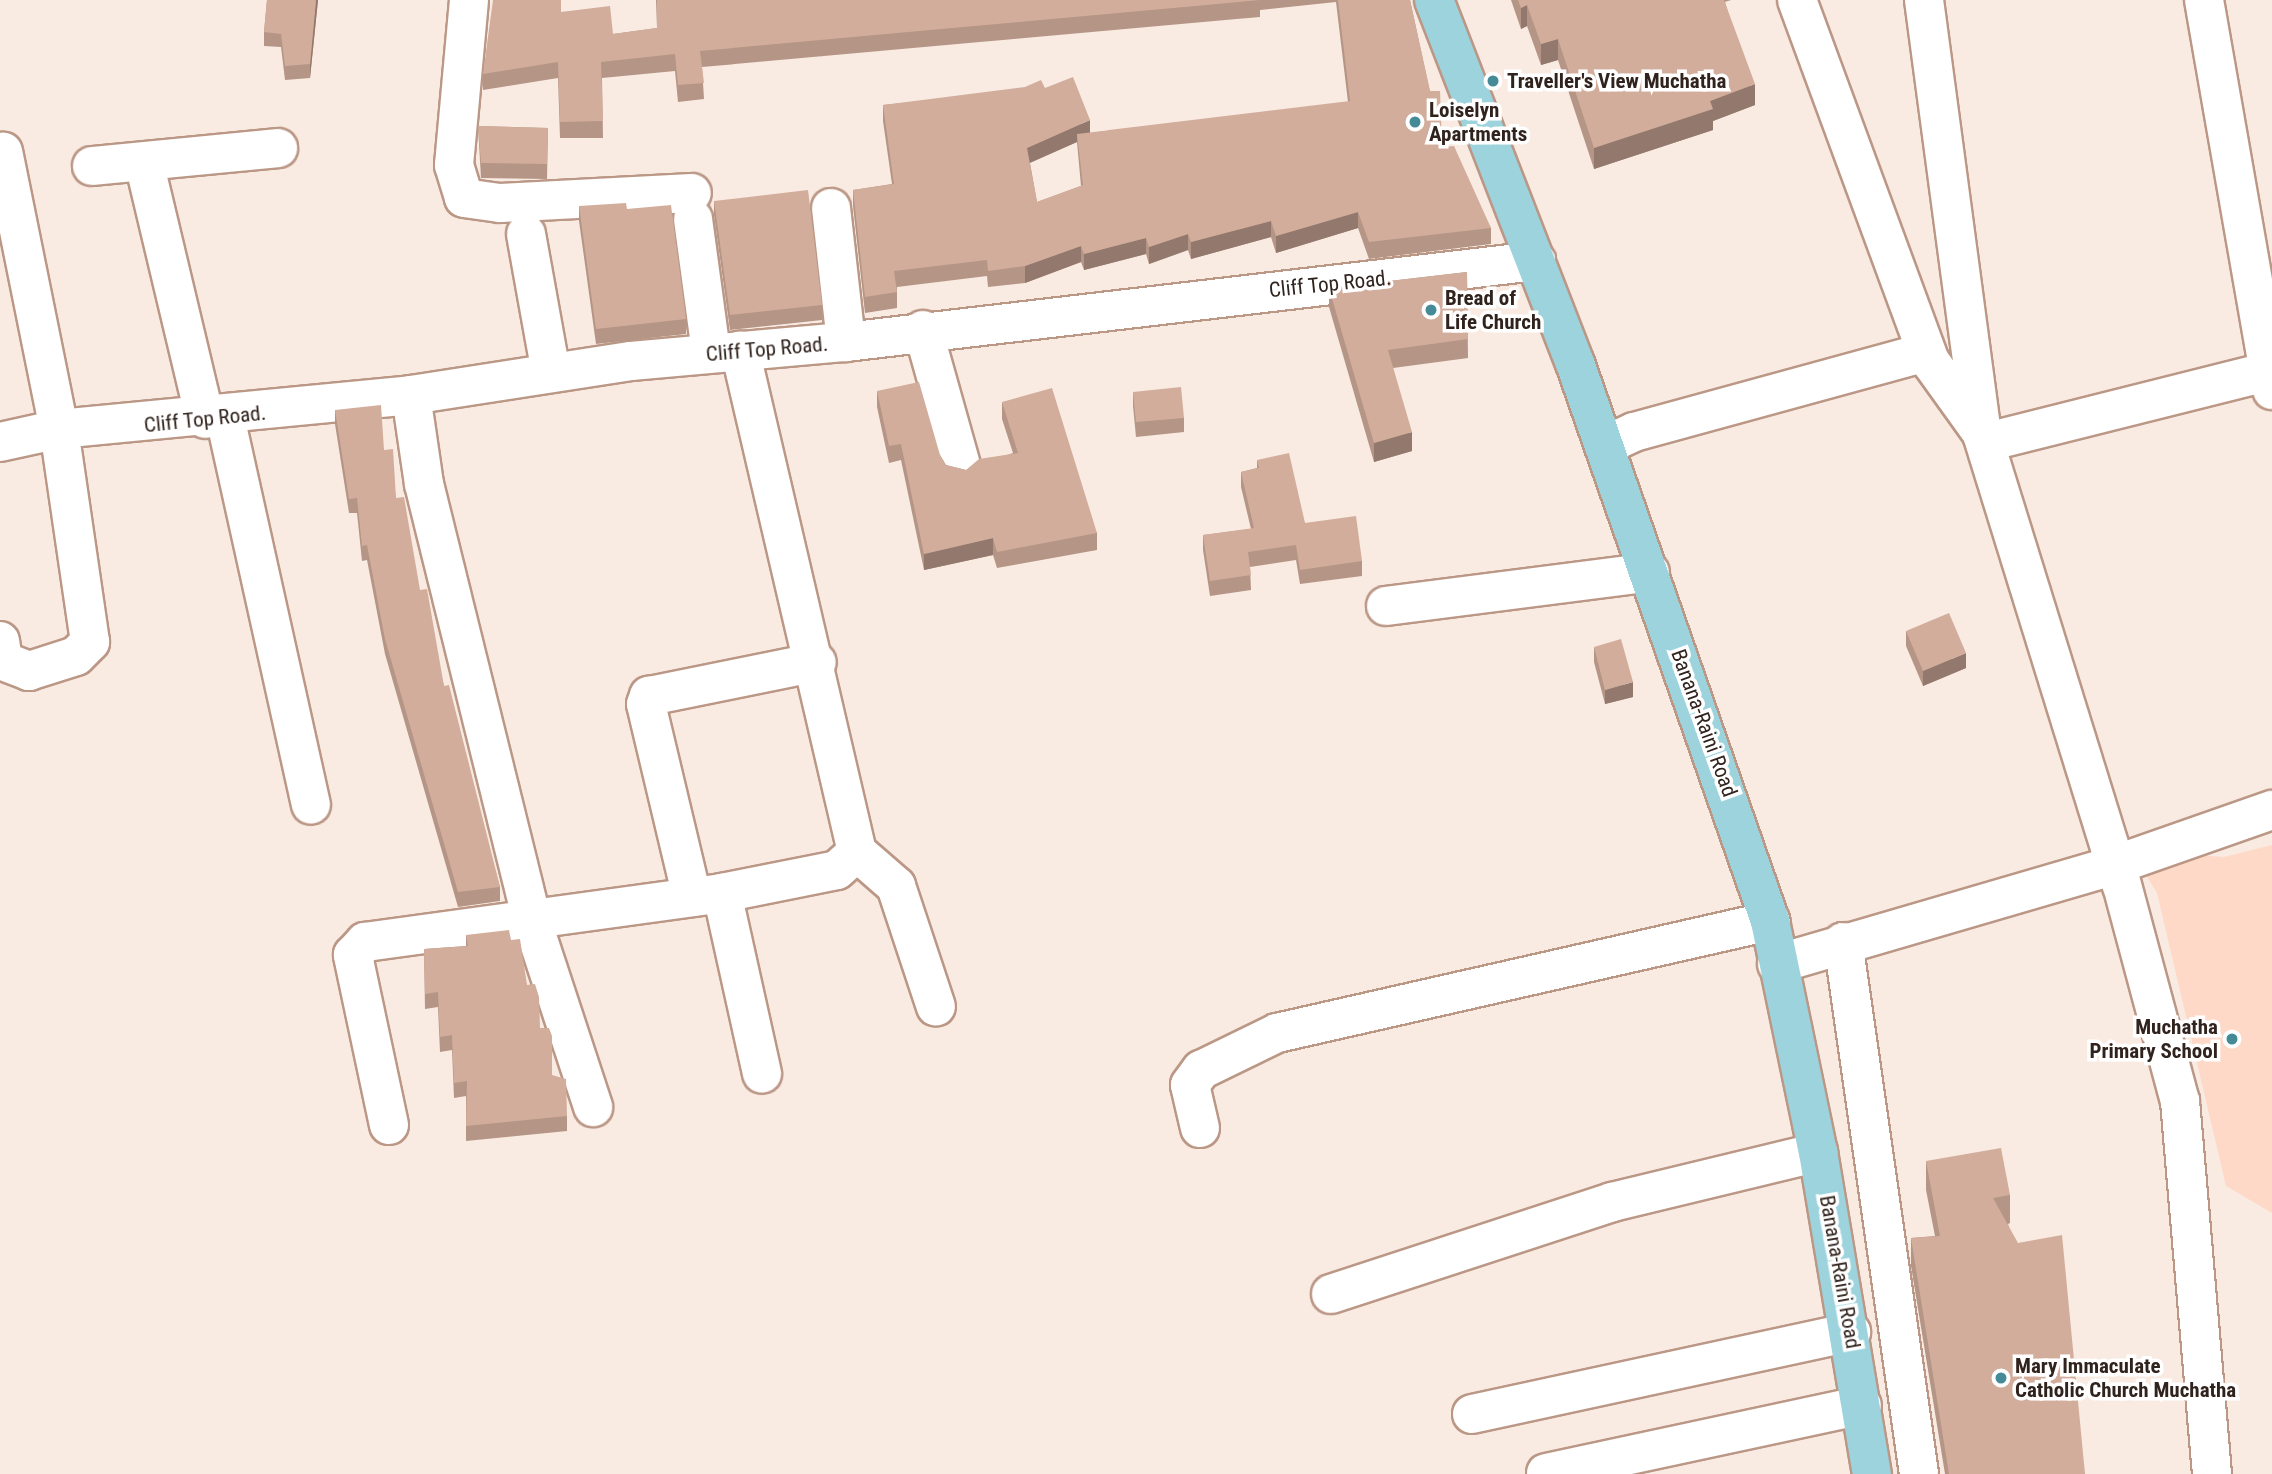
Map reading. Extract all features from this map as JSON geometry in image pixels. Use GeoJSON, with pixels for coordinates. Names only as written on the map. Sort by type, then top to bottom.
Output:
{"type":"FeatureCollection","features":[{"type":"Feature","properties":{"kind":"main road","name":"Banana-Raini Road"},"geometry":{"type":"LineString","coordinates":[[1434,0],[1536,261],[1650,572],[1770,921],[1818,1152],[1851,1332],[1872,1474]]}},
{"type":"Feature","properties":{"kind":"street"},"geometry":{"type":"LineString","coordinates":[[469,0],[454,165],[464,198],[500,203],[693,206],[725,351],[817,662],[857,852],[896,886],[936,1007]]}},
{"type":"Feature","properties":{"kind":"street"},"geometry":{"type":"LineString","coordinates":[[1797,0],[1927,352],[1985,438]]}},
{"type":"Feature","properties":{"kind":"street"},"geometry":{"type":"LineString","coordinates":[[1924,0],[1985,438],[2171,1060],[2186,1139],[2212,1474]]}},
{"type":"Feature","properties":{"kind":"street"},"geometry":{"type":"LineString","coordinates":[[1985,438],[2269,381],[2204,0]]}},
{"type":"Feature","properties":{"kind":"street"},"geometry":{"type":"LineString","coordinates":[[92,166],[278,148]]}},
{"type":"Feature","properties":{"kind":"street"},"geometry":{"type":"LineString","coordinates":[[0,641],[3,661],[29,671],[76,656],[90,642],[59,429],[3,152]]}},
{"type":"Feature","properties":{"kind":"street"},"geometry":{"type":"LineString","coordinates":[[144,162],[215,418],[310,805]]}},
{"type":"Feature","properties":{"kind":"street"},"geometry":{"type":"LineString","coordinates":[[831,208],[846,342]]}},
{"type":"Feature","properties":{"kind":"street"},"geometry":{"type":"LineString","coordinates":[[526,234],[551,373]]}},
{"type":"Feature","properties":{"kind":"street","name":"Cliff Top Road."},"geometry":{"type":"LineString","coordinates":[[0,442],[59,429],[215,418],[411,395],[551,373],[725,351],[846,342],[923,330],[1536,261]]}},
{"type":"Feature","properties":{"kind":"street"},"geometry":{"type":"LineString","coordinates":[[923,330],[961,465]]}},
{"type":"Feature","properties":{"kind":"street"},"geometry":{"type":"LineString","coordinates":[[1604,446],[1634,432],[1927,352]]}},
{"type":"Feature","properties":{"kind":"street"},"geometry":{"type":"LineString","coordinates":[[411,395],[424,484],[532,921],[593,1107]]}},
{"type":"Feature","properties":{"kind":"street"},"geometry":{"type":"LineString","coordinates":[[1385,606],[1650,572]]}},
{"type":"Feature","properties":{"kind":"street"},"geometry":{"type":"LineString","coordinates":[[762,1074],[646,704],[649,696],[817,662]]}},
{"type":"Feature","properties":{"kind":"street"},"geometry":{"type":"LineString","coordinates":[[1777,964],[1843,942],[2112,866],[2272,810]]}},
{"type":"Feature","properties":{"kind":"street"},"geometry":{"type":"LineString","coordinates":[[389,1125],[353,955],[358,946],[399,934],[532,921],[707,895],[837,870],[857,852]]}},
{"type":"Feature","properties":{"kind":"street"},"geometry":{"type":"LineString","coordinates":[[1200,1128],[1190,1084],[1224,1054],[1258,1040],[1770,921]]}},
{"type":"Feature","properties":{"kind":"street"},"geometry":{"type":"LineString","coordinates":[[1843,942],[1919,1474]]}},
{"type":"Feature","properties":{"kind":"street"},"geometry":{"type":"LineString","coordinates":[[1331,1294],[1612,1202],[1818,1152]]}},
{"type":"Feature","properties":{"kind":"street"},"geometry":{"type":"LineString","coordinates":[[1472,1414],[1851,1332]]}},
{"type":"Feature","properties":{"kind":"street"},"geometry":{"type":"LineString","coordinates":[[1546,1473],[1862,1405]]}},
{"type":"Feature","properties":{"kind":"shaded area","name":"Muchatha Primary School"},"geometry":{"type":"Polygon","coordinates":[[[2272,845],[2272,1213],[2226,1186],[2157,893],[2144,872],[2182,854],[2224,857],[2272,845]]]}},
{"type":"Feature","properties":{"kind":"building"},"geometry":{"type":"Polygon","coordinates":[[[267,0],[316,0],[310,64],[285,66],[281,34],[264,32],[267,0]]]}},
{"type":"Feature","properties":{"kind":"building"},"geometry":{"type":"Polygon","coordinates":[[[493,0],[561,0],[561,12],[610,6],[613,34],[657,28],[657,0],[1260,0],[700,51],[704,83],[678,85],[675,54],[601,62],[603,121],[560,122],[558,62],[483,74],[493,0]]]}},
{"type":"Feature","properties":{"kind":"building"},"geometry":{"type":"Polygon","coordinates":[[[1338,0],[1410,0],[1430,91],[1440,91],[1442,147],[1454,146],[1491,228],[1369,242],[1358,212],[1276,236],[1271,221],[1191,242],[1188,234],[1149,247],[1146,238],[1084,254],[1081,246],[1025,266],[988,271],[987,260],[894,271],[897,292],[865,297],[853,190],[894,184],[883,105],[1025,87],[1041,80],[1045,88],[1073,77],[1090,120],[1027,148],[1037,202],[1083,185],[1077,134],[1350,101],[1338,0]]]}},
{"type":"Feature","properties":{"kind":"building"},"geometry":{"type":"Polygon","coordinates":[[[1518,0],[1724,0],[1755,84],[1710,101],[1713,109],[1594,148],[1558,39],[1541,44],[1527,5],[1521,8],[1518,0]]]}},
{"type":"Feature","properties":{"kind":"building"},"geometry":{"type":"Polygon","coordinates":[[[478,126],[548,128],[547,164],[481,163],[478,126]]]}},
{"type":"Feature","properties":{"kind":"building"},"geometry":{"type":"Polygon","coordinates":[[[808,190],[822,305],[730,315],[714,201],[808,190]]]}},
{"type":"Feature","properties":{"kind":"building"},"geometry":{"type":"Polygon","coordinates":[[[626,203],[627,209],[671,205],[686,319],[596,329],[579,206],[626,203]]]}},
{"type":"Feature","properties":{"kind":"building"},"geometry":{"type":"Polygon","coordinates":[[[1467,272],[1468,339],[1388,350],[1412,432],[1374,443],[1329,288],[1467,272]]]}},
{"type":"Feature","properties":{"kind":"building"},"geometry":{"type":"Polygon","coordinates":[[[919,382],[940,455],[946,465],[966,470],[979,459],[1018,453],[1002,402],[1052,388],[1097,533],[997,552],[993,538],[924,554],[901,444],[889,446],[877,391],[919,382]]]}},
{"type":"Feature","properties":{"kind":"building"},"geometry":{"type":"Polygon","coordinates":[[[1181,387],[1184,418],[1136,422],[1133,392],[1181,387]]]}},
{"type":"Feature","properties":{"kind":"building"},"geometry":{"type":"Polygon","coordinates":[[[381,405],[384,450],[393,449],[396,498],[404,497],[420,590],[427,589],[444,686],[449,685],[500,887],[458,892],[385,639],[367,545],[362,546],[357,498],[349,499],[335,410],[381,405]]]}},
{"type":"Feature","properties":{"kind":"building"},"geometry":{"type":"Polygon","coordinates":[[[1289,453],[1305,523],[1356,516],[1362,561],[1300,570],[1296,545],[1248,552],[1251,575],[1210,581],[1203,535],[1254,528],[1241,472],[1259,468],[1257,460],[1289,453]]]}},
{"type":"Feature","properties":{"kind":"building"},"geometry":{"type":"Polygon","coordinates":[[[1949,613],[1966,653],[1923,671],[1906,631],[1949,613]]]}},
{"type":"Feature","properties":{"kind":"building"},"geometry":{"type":"Polygon","coordinates":[[[1621,639],[1633,682],[1605,690],[1594,647],[1621,639]]]}},
{"type":"Feature","properties":{"kind":"building"},"geometry":{"type":"Polygon","coordinates":[[[509,930],[511,940],[520,939],[527,985],[535,984],[539,997],[540,1028],[549,1028],[552,1036],[552,1075],[566,1079],[567,1116],[466,1126],[467,1081],[454,1083],[452,1035],[440,1037],[438,992],[425,994],[424,949],[468,946],[466,935],[509,930]]]}},
{"type":"Feature","properties":{"kind":"building","name":"Mary Immaculate Catholic Church Muchatha"},"geometry":{"type":"Polygon","coordinates":[[[2001,1148],[2010,1195],[1993,1198],[2018,1243],[2062,1235],[2085,1474],[1949,1474],[1911,1238],[1940,1236],[1926,1161],[2001,1148]]]}},
{"type":"Feature","properties":{"kind":"place","name":"Traveller's View Muchatha"},"geometry":{"type":"Point","coordinates":[1493,81]}},
{"type":"Feature","properties":{"kind":"place","name":"Loiselyn Apartments"},"geometry":{"type":"Point","coordinates":[1415,122]}},
{"type":"Feature","properties":{"kind":"place","name":"Bread of Life Church"},"geometry":{"type":"Point","coordinates":[1431,310]}},
{"type":"Feature","properties":{"kind":"place","name":"Muchatha Primary School"},"geometry":{"type":"Point","coordinates":[2232,1039]}},
{"type":"Feature","properties":{"kind":"place","name":"Mary Immaculate Catholic Church Muchatha"},"geometry":{"type":"Point","coordinates":[2001,1378]}}]}
